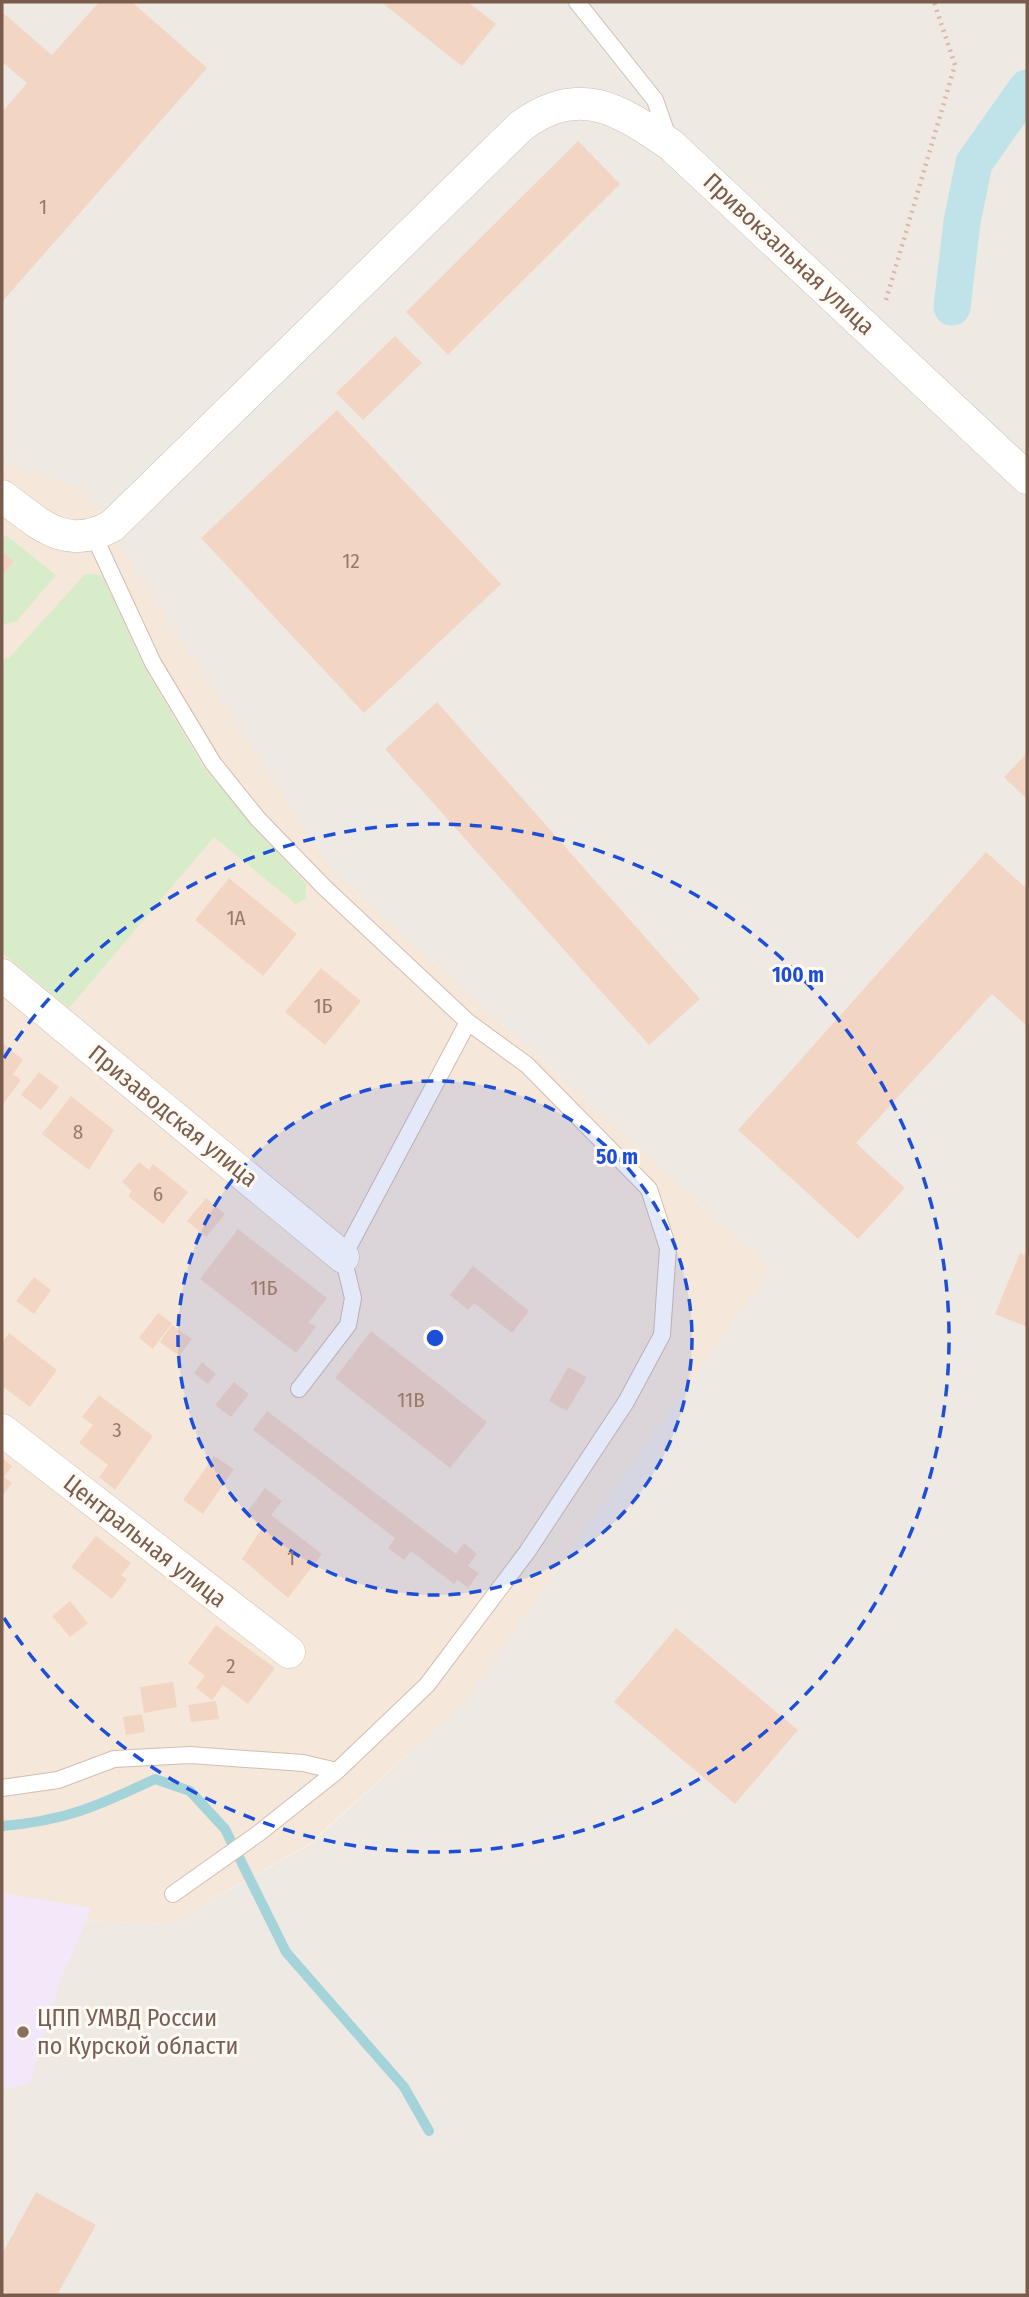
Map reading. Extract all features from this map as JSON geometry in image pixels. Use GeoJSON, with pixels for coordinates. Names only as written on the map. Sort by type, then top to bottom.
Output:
{"type":"FeatureCollection","features":[{"type":"Feature","properties":{"kind":"street","name":"Привокзальная улица"},"geometry":{"type":"LineString","coordinates":[[94,536],[112,526],[163,479],[522,126],[542,111],[566,104],[588,103],[625,114],[671,145],[1027,478]]}},
{"type":"Feature","properties":{"kind":"street"},"geometry":{"type":"LineString","coordinates":[[2,496],[55,533],[74,538],[94,536]]}},
{"type":"Feature","properties":{"kind":"street","name":"Призаводская улица"},"geometry":{"type":"LineString","coordinates":[[2,975],[344,1257]]}},
{"type":"Feature","properties":{"kind":"street","name":"Центральная улица"},"geometry":{"type":"LineString","coordinates":[[2,1430],[289,1652]]}},
{"type":"Feature","properties":{"kind":"lane"},"geometry":{"type":"LineString","coordinates":[[577,2],[656,100],[671,145]]}},
{"type":"Feature","properties":{"kind":"lane"},"geometry":{"type":"LineString","coordinates":[[94,536],[153,663],[213,763],[258,819],[324,887],[468,1022],[527,1065],[649,1189],[668,1248],[662,1335],[626,1402],[527,1552],[427,1685],[337,1771],[259,1833],[173,1894]]}},
{"type":"Feature","properties":{"kind":"lane"},"geometry":{"type":"LineString","coordinates":[[299,1389],[348,1325],[353,1298],[344,1257],[468,1022]]}},
{"type":"Feature","properties":{"kind":"lane"},"geometry":{"type":"LineString","coordinates":[[2,1788],[58,1780],[114,1759],[127,1758],[190,1755],[303,1763],[337,1771]]}},
{"type":"Feature","properties":{"kind":"path"},"geometry":{"type":"LineString","coordinates":[[876,334],[955,65],[934,2]]}},
{"type":"Feature","properties":{"kind":"shaded area"},"geometry":{"type":"Polygon","coordinates":[[[2,2],[1027,2],[1027,2295],[2,2295],[2,1932],[48,1920],[169,1924],[309,1845],[462,1705],[771,1268],[332,870],[82,488],[2,462],[2,2]]]}},
{"type":"Feature","properties":{"kind":"shaded area"},"geometry":{"type":"Polygon","coordinates":[[[2,462],[82,488],[332,870],[771,1268],[462,1705],[308,1845],[169,1924],[48,1920],[2,1932],[2,462]]]}},
{"type":"Feature","properties":{"kind":"shaded area","name":"ЦПП УМВД России по Курской области"},"geometry":{"type":"Polygon","coordinates":[[[2,1893],[91,1908],[60,1981],[30,2083],[2,2090],[2,1893]]]}},
{"type":"Feature","properties":{"kind":"green space"},"geometry":{"type":"Polygon","coordinates":[[[7,536],[56,575],[17,621],[4,625],[2,576],[14,561],[2,551],[2,538],[7,536]]]}},
{"type":"Feature","properties":{"kind":"green space"},"geometry":{"type":"Polygon","coordinates":[[[85,574],[102,575],[145,668],[204,768],[306,884],[306,899],[296,904],[214,837],[69,1008],[2,953],[2,661],[10,657],[85,574]]]}},
{"type":"Feature","properties":{"kind":"building"},"geometry":{"type":"Polygon","coordinates":[[[99,2],[132,2],[207,68],[2,302],[2,112],[27,83],[2,62],[2,12],[52,55],[99,2]]]}},
{"type":"Feature","properties":{"kind":"building"},"geometry":{"type":"Polygon","coordinates":[[[381,2],[468,2],[496,24],[462,66],[381,2]]]}},
{"type":"Feature","properties":{"kind":"building"},"geometry":{"type":"Polygon","coordinates":[[[578,141],[620,184],[448,355],[406,312],[578,141]]]}},
{"type":"Feature","properties":{"kind":"building"},"geometry":{"type":"Polygon","coordinates":[[[395,336],[422,363],[363,420],[336,393],[395,336]]]}},
{"type":"Feature","properties":{"kind":"building"},"geometry":{"type":"Polygon","coordinates":[[[337,410],[501,584],[364,713],[201,538],[337,410]]]}},
{"type":"Feature","properties":{"kind":"building"},"geometry":{"type":"Polygon","coordinates":[[[2,551],[14,561],[2,576],[2,551]]]}},
{"type":"Feature","properties":{"kind":"building"},"geometry":{"type":"Polygon","coordinates":[[[437,702],[700,999],[649,1045],[385,749],[437,702]]]}},
{"type":"Feature","properties":{"kind":"building"},"geometry":{"type":"Polygon","coordinates":[[[1027,753],[1027,799],[1004,777],[1027,753]]]}},
{"type":"Feature","properties":{"kind":"building"},"geometry":{"type":"Polygon","coordinates":[[[986,852],[1027,889],[1027,1026],[992,994],[856,1143],[905,1188],[858,1239],[738,1130],[986,852]]]}},
{"type":"Feature","properties":{"kind":"building"},"geometry":{"type":"Polygon","coordinates":[[[229,878],[297,934],[263,976],[195,920],[229,878]]]}},
{"type":"Feature","properties":{"kind":"building"},"geometry":{"type":"Polygon","coordinates":[[[321,968],[361,1001],[325,1045],[285,1012],[321,968]]]}},
{"type":"Feature","properties":{"kind":"building"},"geometry":{"type":"Polygon","coordinates":[[[2,1043],[23,1060],[13,1074],[21,1080],[3,1104],[2,1043]]]}},
{"type":"Feature","properties":{"kind":"building"},"geometry":{"type":"Polygon","coordinates":[[[39,1072],[59,1087],[41,1110],[21,1095],[39,1072]]]}},
{"type":"Feature","properties":{"kind":"building"},"geometry":{"type":"Polygon","coordinates":[[[71,1096],[114,1130],[89,1170],[42,1134],[71,1096]]]}},
{"type":"Feature","properties":{"kind":"building"},"geometry":{"type":"Polygon","coordinates":[[[139,1162],[149,1170],[153,1164],[188,1192],[163,1224],[128,1196],[132,1191],[122,1182],[139,1162]]]}},
{"type":"Feature","properties":{"kind":"building"},"geometry":{"type":"Polygon","coordinates":[[[206,1198],[225,1214],[206,1237],[187,1221],[206,1198]]]}},
{"type":"Feature","properties":{"kind":"building"},"geometry":{"type":"Polygon","coordinates":[[[238,1229],[327,1298],[309,1322],[316,1327],[296,1353],[200,1279],[238,1229]]]}},
{"type":"Feature","properties":{"kind":"building"},"geometry":{"type":"Polygon","coordinates":[[[1020,1253],[1027,1256],[1027,1327],[995,1314],[1020,1253]]]}},
{"type":"Feature","properties":{"kind":"building"},"geometry":{"type":"Polygon","coordinates":[[[473,1266],[529,1311],[512,1333],[474,1303],[468,1310],[450,1295],[473,1266]]]}},
{"type":"Feature","properties":{"kind":"building"},"geometry":{"type":"Polygon","coordinates":[[[34,1277],[51,1290],[34,1314],[16,1301],[34,1277]]]}},
{"type":"Feature","properties":{"kind":"building"},"geometry":{"type":"Polygon","coordinates":[[[158,1313],[172,1323],[153,1349],[139,1338],[158,1313]]]}},
{"type":"Feature","properties":{"kind":"building"},"geometry":{"type":"Polygon","coordinates":[[[172,1325],[192,1339],[179,1356],[160,1342],[172,1325]]]}},
{"type":"Feature","properties":{"kind":"building"},"geometry":{"type":"Polygon","coordinates":[[[371,1331],[487,1422],[450,1468],[335,1378],[371,1331]]]}},
{"type":"Feature","properties":{"kind":"building"},"geometry":{"type":"Polygon","coordinates":[[[9,1333],[57,1370],[30,1407],[2,1386],[2,1343],[9,1333]]]}},
{"type":"Feature","properties":{"kind":"building"},"geometry":{"type":"Polygon","coordinates":[[[202,1362],[216,1374],[208,1384],[194,1373],[202,1362]]]}},
{"type":"Feature","properties":{"kind":"building"},"geometry":{"type":"Polygon","coordinates":[[[568,1367],[587,1377],[567,1411],[549,1401],[568,1367]]]}},
{"type":"Feature","properties":{"kind":"building"},"geometry":{"type":"Polygon","coordinates":[[[234,1382],[249,1394],[231,1417],[215,1405],[234,1382]]]}},
{"type":"Feature","properties":{"kind":"building"},"geometry":{"type":"Polygon","coordinates":[[[99,1395],[153,1436],[115,1490],[99,1477],[108,1465],[79,1443],[93,1425],[82,1417],[99,1395]]]}},
{"type":"Feature","properties":{"kind":"building"},"geometry":{"type":"Polygon","coordinates":[[[267,1411],[456,1554],[464,1543],[477,1554],[468,1566],[479,1573],[468,1588],[458,1580],[454,1584],[411,1551],[404,1560],[388,1548],[395,1538],[253,1430],[267,1411]]]}},
{"type":"Feature","properties":{"kind":"building"},"geometry":{"type":"Polygon","coordinates":[[[214,1456],[234,1469],[203,1514],[183,1500],[214,1456]]]}},
{"type":"Feature","properties":{"kind":"building"},"geometry":{"type":"Polygon","coordinates":[[[2,1458],[12,1466],[4,1477],[12,1483],[2,1496],[2,1458]]]}},
{"type":"Feature","properties":{"kind":"building"},"geometry":{"type":"Polygon","coordinates":[[[265,1488],[282,1501],[271,1515],[322,1554],[288,1598],[242,1559],[263,1526],[246,1513],[265,1488]]]}},
{"type":"Feature","properties":{"kind":"building"},"geometry":{"type":"Polygon","coordinates":[[[96,1536],[131,1563],[121,1575],[127,1579],[112,1599],[71,1567],[96,1536]]]}},
{"type":"Feature","properties":{"kind":"building"},"geometry":{"type":"Polygon","coordinates":[[[70,1601],[88,1623],[70,1637],[52,1616],[70,1601]]]}},
{"type":"Feature","properties":{"kind":"building"},"geometry":{"type":"Polygon","coordinates":[[[216,1625],[275,1668],[248,1704],[223,1685],[212,1700],[196,1688],[205,1676],[188,1663],[216,1625]]]}},
{"type":"Feature","properties":{"kind":"building"},"geometry":{"type":"Polygon","coordinates":[[[676,1628],[798,1730],[735,1804],[614,1702],[676,1628]]]}},
{"type":"Feature","properties":{"kind":"building"},"geometry":{"type":"Polygon","coordinates":[[[173,1682],[177,1707],[144,1713],[140,1687],[173,1682]]]}},
{"type":"Feature","properties":{"kind":"building"},"geometry":{"type":"Polygon","coordinates":[[[216,1701],[219,1719],[191,1722],[188,1705],[216,1701]]]}},
{"type":"Feature","properties":{"kind":"building"},"geometry":{"type":"Polygon","coordinates":[[[142,1714],[145,1732],[126,1735],[123,1717],[142,1714]]]}},
{"type":"Feature","properties":{"kind":"building"},"geometry":{"type":"Polygon","coordinates":[[[36,2192],[96,2225],[57,2295],[11,2295],[2,2290],[2,2254],[36,2192]]]}},
{"type":"Feature","properties":{"kind":"waterway"},"geometry":{"type":"LineString","coordinates":[[952,307],[962,222],[974,163],[1027,88]]}},
{"type":"Feature","properties":{"kind":"waterway"},"geometry":{"type":"LineString","coordinates":[[2,1826],[24,1824],[81,1811],[155,1779],[190,1791],[225,1829],[286,1952],[404,2087],[429,2131]]}},
{"type":"Feature","properties":{"kind":"place","name":"ЦПП УМВД России по Курской области"},"geometry":{"type":"Point","coordinates":[23,2032]}}]}
